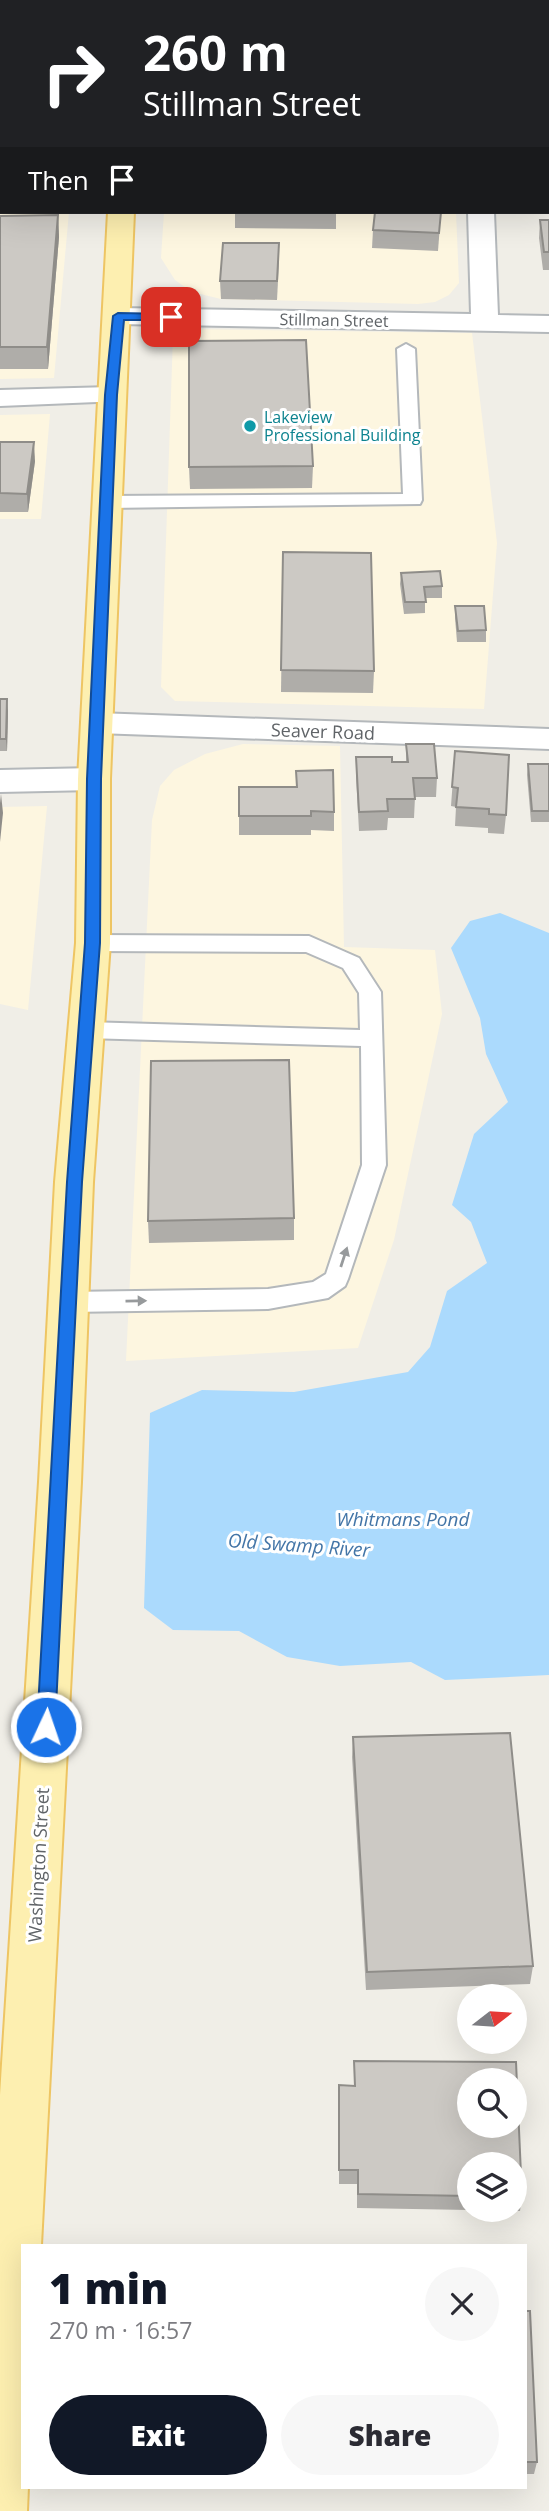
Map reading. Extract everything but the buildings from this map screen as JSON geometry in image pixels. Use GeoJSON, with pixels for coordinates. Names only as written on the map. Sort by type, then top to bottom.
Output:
{"type":"FeatureCollection","features":[{"type":"Feature","properties":{"kind":"main road","name":"Washington Street"},"geometry":{"type":"LineString","coordinates":[[0,2511],[68,1302],[93,943],[94,779],[121,214]]}},
{"type":"Feature","properties":{"kind":"street"},"geometry":{"type":"LineString","coordinates":[[481,214],[485,322]]}},
{"type":"Feature","properties":{"kind":"street","name":"Stillman Street"},"geometry":{"type":"LineString","coordinates":[[118,316],[549,324]]}},
{"type":"Feature","properties":{"kind":"street"},"geometry":{"type":"LineString","coordinates":[[0,398],[111,395]]}},
{"type":"Feature","properties":{"kind":"street","name":"Seaver Road"},"geometry":{"type":"LineString","coordinates":[[97,723],[549,739]]}},
{"type":"Feature","properties":{"kind":"street"},"geometry":{"type":"LineString","coordinates":[[0,781],[94,779]]}},
{"type":"Feature","properties":{"kind":"lane"},"geometry":{"type":"LineString","coordinates":[[107,502],[413,500],[406,349]]}},
{"type":"Feature","properties":{"kind":"lane"},"geometry":{"type":"LineString","coordinates":[[68,1302],[268,1299],[319,1291],[337,1279],[374,1165],[370,992],[351,963],[309,944],[93,943]]}},
{"type":"Feature","properties":{"kind":"lane"},"geometry":{"type":"LineString","coordinates":[[86,1030],[372,1038]]}},
{"type":"Feature","properties":{"kind":"shaded area"},"geometry":{"type":"Polygon","coordinates":[[[0,214],[69,214],[54,378],[0,379],[0,214]]]}},
{"type":"Feature","properties":{"kind":"shaded area"},"geometry":{"type":"Polygon","coordinates":[[[164,214],[456,214],[459,283],[449,295],[435,302],[418,304],[221,299],[192,292],[175,280],[161,258],[164,214]]]}},
{"type":"Feature","properties":{"kind":"shaded area"},"geometry":{"type":"Polygon","coordinates":[[[184,329],[472,333],[497,543],[484,709],[175,701],[161,687],[173,336],[184,329]]]}},
{"type":"Feature","properties":{"kind":"shaded area"},"geometry":{"type":"Polygon","coordinates":[[[50,414],[41,519],[0,519],[0,415],[50,414]]]}},
{"type":"Feature","properties":{"kind":"shaded area"},"geometry":{"type":"Polygon","coordinates":[[[243,744],[340,746],[344,947],[435,950],[442,1014],[394,1240],[358,1348],[126,1361],[152,820],[160,786],[174,770],[205,754],[243,744]]]}},
{"type":"Feature","properties":{"kind":"shaded area"},"geometry":{"type":"Polygon","coordinates":[[[47,806],[28,1010],[0,1004],[0,807],[47,806]]]}},
{"type":"Feature","properties":{"kind":"water","name":"Whitmans Pond"},"geometry":{"type":"Polygon","coordinates":[[[500,913],[549,933],[549,1675],[445,1680],[411,1662],[340,1666],[287,1657],[239,1631],[173,1630],[144,1608],[150,1413],[202,1390],[294,1392],[408,1372],[430,1347],[447,1291],[487,1263],[471,1222],[452,1205],[474,1134],[508,1102],[486,1054],[480,1018],[451,948],[470,921],[500,913]]]}},
{"type":"Feature","properties":{"kind":"place","name":"Lakeview Professional Building"},"geometry":{"type":"Point","coordinates":[250,426]}},
{"type":"Feature","properties":{"kind":"route"},"geometry":{"type":"LineString","coordinates":[[46,1727],[74,1182],[93,943],[94,779],[111,395],[118,316],[171,317]]}},
{"type":"Feature","properties":{"kind":"water label","name":"Old Swamp River"},"geometry":{"type":"Point","coordinates":[299,1545]}}]}
